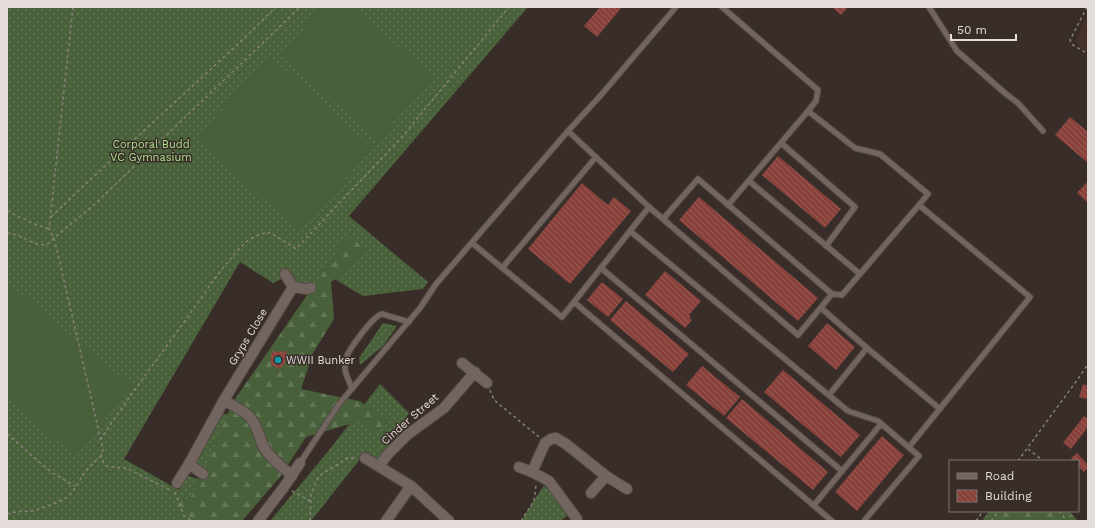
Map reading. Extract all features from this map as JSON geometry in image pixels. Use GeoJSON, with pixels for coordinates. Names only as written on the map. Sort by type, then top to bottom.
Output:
{"type":"FeatureCollection","features":[{"type":"Feature","properties":{"kind":"street"},"geometry":{"type":"LineString","coordinates":[[285,274],[293,287],[300,289],[311,288]]}},
{"type":"Feature","properties":{"kind":"street","name":"Gryps Close"},"geometry":{"type":"LineString","coordinates":[[177,483],[224,400],[293,287]]}},
{"type":"Feature","properties":{"kind":"street"},"geometry":{"type":"LineString","coordinates":[[462,363],[487,383]]}},
{"type":"Feature","properties":{"kind":"street","name":"Cinder Street"},"geometry":{"type":"LineString","coordinates":[[379,466],[388,454],[407,435],[444,408],[475,372]]}},
{"type":"Feature","properties":{"kind":"street"},"geometry":{"type":"LineString","coordinates":[[224,400],[250,417],[260,436],[264,448],[292,476]]}},
{"type":"Feature","properties":{"kind":"street"},"geometry":{"type":"LineString","coordinates":[[535,474],[545,443],[556,438],[566,444],[606,476],[627,489]]}},
{"type":"Feature","properties":{"kind":"street"},"geometry":{"type":"LineString","coordinates":[[365,458],[411,486],[449,521]]}},
{"type":"Feature","properties":{"kind":"street"},"geometry":{"type":"LineString","coordinates":[[258,521],[300,463]]}},
{"type":"Feature","properties":{"kind":"street"},"geometry":{"type":"LineString","coordinates":[[189,464],[202,474]]}},
{"type":"Feature","properties":{"kind":"street"},"geometry":{"type":"LineString","coordinates":[[519,467],[549,481],[577,520]]}},
{"type":"Feature","properties":{"kind":"street"},"geometry":{"type":"LineString","coordinates":[[591,494],[606,476]]}},
{"type":"Feature","properties":{"kind":"street"},"geometry":{"type":"LineString","coordinates":[[386,521],[411,486]]}},
{"type":"Feature","properties":{"kind":"lane"},"geometry":{"type":"LineString","coordinates":[[300,463],[339,404],[420,308],[436,284],[676,7]]}},
{"type":"Feature","properties":{"kind":"lane"},"geometry":{"type":"LineString","coordinates":[[722,7],[818,90],[816,101],[728,205]]}},
{"type":"Feature","properties":{"kind":"lane"},"geometry":{"type":"LineString","coordinates":[[929,7],[957,51],[1018,103],[1043,131]]}},
{"type":"Feature","properties":{"kind":"lane"},"geometry":{"type":"LineString","coordinates":[[663,220],[698,179],[832,294],[842,295],[928,194],[880,154],[855,148],[808,111]]}},
{"type":"Feature","properties":{"kind":"lane"},"geometry":{"type":"LineString","coordinates":[[568,131],[663,220],[798,334],[832,294]]}},
{"type":"Feature","properties":{"kind":"lane"},"geometry":{"type":"LineString","coordinates":[[781,143],[855,207],[826,246]]}},
{"type":"Feature","properties":{"kind":"lane"},"geometry":{"type":"LineString","coordinates":[[502,268],[596,157]]}},
{"type":"Feature","properties":{"kind":"lane"},"geometry":{"type":"LineString","coordinates":[[749,181],[860,274]]}},
{"type":"Feature","properties":{"kind":"lane"},"geometry":{"type":"LineString","coordinates":[[909,447],[1030,297],[919,205]]}},
{"type":"Feature","properties":{"kind":"lane"},"geometry":{"type":"LineString","coordinates":[[472,243],[562,317],[649,207]]}},
{"type":"Feature","properties":{"kind":"lane"},"geometry":{"type":"LineString","coordinates":[[630,231],[848,411],[878,422],[919,456],[864,521]]}},
{"type":"Feature","properties":{"kind":"lane"},"geometry":{"type":"LineString","coordinates":[[601,268],[842,471]]}},
{"type":"Feature","properties":{"kind":"lane"},"geometry":{"type":"LineString","coordinates":[[574,302],[832,521]]}},
{"type":"Feature","properties":{"kind":"lane"},"geometry":{"type":"LineString","coordinates":[[821,308],[940,409]]}},
{"type":"Feature","properties":{"kind":"lane"},"geometry":{"type":"LineString","coordinates":[[352,389],[346,373],[346,357],[377,315],[382,314],[408,322]]}},
{"type":"Feature","properties":{"kind":"lane"},"geometry":{"type":"LineString","coordinates":[[829,395],[867,348]]}},
{"type":"Feature","properties":{"kind":"lane"},"geometry":{"type":"LineString","coordinates":[[814,505],[881,424]]}},
{"type":"Feature","properties":{"kind":"path"},"geometry":{"type":"LineString","coordinates":[[7,514],[14,511],[32,510],[68,497],[93,462],[101,456],[103,449],[54,238],[49,229],[73,7]]}},
{"type":"Feature","properties":{"kind":"path"},"geometry":{"type":"LineString","coordinates":[[50,218],[88,181],[234,49],[276,7]]}},
{"type":"Feature","properties":{"kind":"path"},"geometry":{"type":"LineString","coordinates":[[7,232],[20,236],[38,245],[46,245],[50,242],[101,198],[300,7]]}},
{"type":"Feature","properties":{"kind":"path"},"geometry":{"type":"LineString","coordinates":[[100,440],[116,415],[172,338],[224,268],[244,244],[257,235],[267,232],[296,249],[402,137],[509,7]]}},
{"type":"Feature","properties":{"kind":"path"},"geometry":{"type":"LineString","coordinates":[[1087,7],[1070,40],[1073,45],[1088,54]]}},
{"type":"Feature","properties":{"kind":"path"},"geometry":{"type":"LineString","coordinates":[[7,211],[49,229]]}},
{"type":"Feature","properties":{"kind":"path"},"geometry":{"type":"LineString","coordinates":[[1019,460],[1088,364]]}},
{"type":"Feature","properties":{"kind":"path"},"geometry":{"type":"LineString","coordinates":[[487,383],[494,400],[545,443]]}},
{"type":"Feature","properties":{"kind":"path"},"geometry":{"type":"LineString","coordinates":[[7,434],[51,472],[76,486]]}},
{"type":"Feature","properties":{"kind":"path"},"geometry":{"type":"LineString","coordinates":[[1027,449],[1041,460]]}},
{"type":"Feature","properties":{"kind":"path"},"geometry":{"type":"LineString","coordinates":[[101,456],[106,465],[109,467],[126,468],[176,492],[184,516],[193,521]]}},
{"type":"Feature","properties":{"kind":"path"},"geometry":{"type":"LineString","coordinates":[[310,521],[311,494],[319,476],[348,458],[356,458],[363,461],[365,458]]}},
{"type":"Feature","properties":{"kind":"path"},"geometry":{"type":"LineString","coordinates":[[521,521],[534,501],[535,474]]}},
{"type":"Feature","properties":{"kind":"path"},"geometry":{"type":"LineString","coordinates":[[284,487],[310,501]]}},
{"type":"Feature","properties":{"kind":"path"},"geometry":{"type":"LineString","coordinates":[[976,521],[982,512]]}},
{"type":"Feature","properties":{"kind":"path"},"geometry":{"type":"LineString","coordinates":[[991,521],[998,512]]}},
{"type":"Feature","properties":{"kind":"path"},"geometry":{"type":"LineString","coordinates":[[1060,512],[1067,521]]}},
{"type":"Feature","properties":{"kind":"shaded area"},"geometry":{"type":"Polygon","coordinates":[[[1088,11],[1088,53],[1081,49],[1076,41],[1088,11]]]}},
{"type":"Feature","properties":{"kind":"green space","name":"Corporal Budd VC Gymnasium"},"geometry":{"type":"Polygon","coordinates":[[[7,7],[528,7],[349,216],[428,282],[423,289],[363,296],[326,274],[310,288],[300,289],[288,276],[273,283],[240,262],[124,459],[179,490],[188,476],[202,480],[197,468],[197,458],[223,414],[231,414],[195,521],[7,521],[7,7]]]}},
{"type":"Feature","properties":{"kind":"green space"},"geometry":{"type":"Polygon","coordinates":[[[322,7],[352,7],[433,76],[379,140],[280,56],[322,7]]]}},
{"type":"Feature","properties":{"kind":"green space"},"geometry":{"type":"Polygon","coordinates":[[[270,56],[373,148],[299,231],[196,139],[270,56]]]}},
{"type":"Feature","properties":{"kind":"green space"},"geometry":{"type":"Polygon","coordinates":[[[348,236],[367,249],[359,261],[331,282],[334,319],[313,353],[301,389],[359,401],[390,420],[374,436],[360,421],[306,437],[280,477],[242,521],[177,521],[179,502],[187,506],[233,402],[348,236]]]}},
{"type":"Feature","properties":{"kind":"green space"},"geometry":{"type":"Polygon","coordinates":[[[12,286],[132,386],[74,455],[7,399],[7,292],[12,286]]]}},
{"type":"Feature","properties":{"kind":"green space"},"geometry":{"type":"Polygon","coordinates":[[[383,323],[397,326],[383,346],[360,365],[359,358],[383,323]]]}},
{"type":"Feature","properties":{"kind":"green space"},"geometry":{"type":"Polygon","coordinates":[[[380,384],[409,413],[380,459],[364,454],[311,521],[270,521],[330,449],[380,384]]]}},
{"type":"Feature","properties":{"kind":"green space"},"geometry":{"type":"Polygon","coordinates":[[[544,485],[570,514],[560,521],[521,521],[544,485]]]}},
{"type":"Feature","properties":{"kind":"green space"},"geometry":{"type":"Polygon","coordinates":[[[988,512],[1070,512],[1078,521],[982,521],[988,512]]]}},
{"type":"Feature","properties":{"kind":"building"},"geometry":{"type":"Polygon","coordinates":[[[600,7],[622,7],[597,37],[584,26],[600,7]]]}},
{"type":"Feature","properties":{"kind":"building"},"geometry":{"type":"Polygon","coordinates":[[[832,7],[848,7],[841,15],[832,7]]]}},
{"type":"Feature","properties":{"kind":"building"},"geometry":{"type":"Polygon","coordinates":[[[1070,117],[1088,132],[1088,163],[1055,135],[1070,117]]]}},
{"type":"Feature","properties":{"kind":"building"},"geometry":{"type":"Polygon","coordinates":[[[778,156],[841,209],[825,228],[762,175],[778,156]]]}},
{"type":"Feature","properties":{"kind":"building"},"geometry":{"type":"Polygon","coordinates":[[[1088,181],[1088,203],[1077,193],[1088,181]]]}},
{"type":"Feature","properties":{"kind":"building"},"geometry":{"type":"Polygon","coordinates":[[[582,183],[608,205],[614,197],[631,211],[570,284],[528,249],[582,183]]]}},
{"type":"Feature","properties":{"kind":"building"},"geometry":{"type":"Polygon","coordinates":[[[699,197],[818,298],[798,321],[679,220],[699,197]]]}},
{"type":"Feature","properties":{"kind":"building"},"geometry":{"type":"Polygon","coordinates":[[[665,271],[701,301],[689,315],[691,316],[689,318],[692,320],[685,328],[645,295],[665,271]]]}},
{"type":"Feature","properties":{"kind":"building"},"geometry":{"type":"Polygon","coordinates":[[[602,282],[623,299],[608,317],[587,300],[602,282]]]}},
{"type":"Feature","properties":{"kind":"building"},"geometry":{"type":"Polygon","coordinates":[[[626,301],[689,354],[673,372],[610,320],[626,301]]]}},
{"type":"Feature","properties":{"kind":"building"},"geometry":{"type":"Polygon","coordinates":[[[827,323],[855,347],[836,370],[808,346],[827,323]]]}},
{"type":"Feature","properties":{"kind":"building","name":"WWII Bunker"},"geometry":{"type":"Polygon","coordinates":[[[273,351],[287,351],[285,363],[280,369],[271,365],[271,356],[273,351]]]}},
{"type":"Feature","properties":{"kind":"building"},"geometry":{"type":"Polygon","coordinates":[[[702,366],[740,397],[724,416],[686,385],[702,366]]]}},
{"type":"Feature","properties":{"kind":"building"},"geometry":{"type":"Polygon","coordinates":[[[783,370],[860,435],[841,457],[764,392],[783,370]]]}},
{"type":"Feature","properties":{"kind":"building"},"geometry":{"type":"Polygon","coordinates":[[[1083,384],[1088,386],[1088,394],[1086,399],[1079,397],[1083,384]]]}},
{"type":"Feature","properties":{"kind":"building"},"geometry":{"type":"Polygon","coordinates":[[[742,399],[828,472],[813,490],[726,418],[742,399]]]}},
{"type":"Feature","properties":{"kind":"building"},"geometry":{"type":"Polygon","coordinates":[[[1084,416],[1088,419],[1088,427],[1071,449],[1063,443],[1084,416]]]}},
{"type":"Feature","properties":{"kind":"building"},"geometry":{"type":"Polygon","coordinates":[[[882,436],[904,455],[857,511],[835,492],[882,436]]]}},
{"type":"Feature","properties":{"kind":"building"},"geometry":{"type":"Polygon","coordinates":[[[1077,453],[1088,465],[1088,468],[1084,472],[1079,467],[1079,460],[1072,460],[1071,458],[1077,453]]]}},
{"type":"Feature","properties":{"kind":"place","name":"WWII Bunker"},"geometry":{"type":"Point","coordinates":[278,360]}}]}
